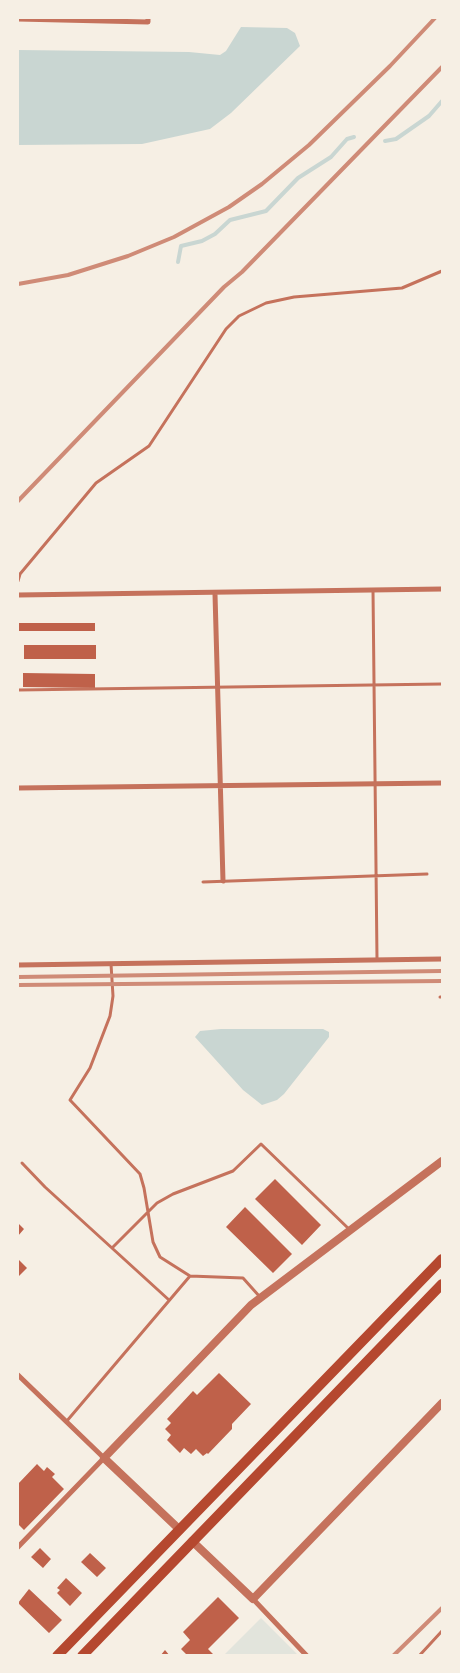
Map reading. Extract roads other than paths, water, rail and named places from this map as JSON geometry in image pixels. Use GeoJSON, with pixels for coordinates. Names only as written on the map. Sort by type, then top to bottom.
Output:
{"type":"FeatureCollection","features":[{"type":"Feature","properties":{"kind":"highway"},"geometry":{"type":"LineString","coordinates":[[56,1656],[442,1259]]}},
{"type":"Feature","properties":{"kind":"highway"},"geometry":{"type":"LineString","coordinates":[[82,1656],[442,1284]]}},
{"type":"Feature","properties":{"kind":"street"},"geometry":{"type":"LineString","coordinates":[[18,19],[148,20]]}},
{"type":"Feature","properties":{"kind":"street"},"geometry":{"type":"LineString","coordinates":[[18,596],[442,589]]}},
{"type":"Feature","properties":{"kind":"street"},"geometry":{"type":"LineString","coordinates":[[215,594],[223,881]]}},
{"type":"Feature","properties":{"kind":"street"},"geometry":{"type":"LineString","coordinates":[[18,788],[442,783]]}},
{"type":"Feature","properties":{"kind":"street"},"geometry":{"type":"LineString","coordinates":[[18,965],[442,959]]}},
{"type":"Feature","properties":{"kind":"street"},"geometry":{"type":"LineString","coordinates":[[18,1547],[244,1312],[442,1161]]}},
{"type":"Feature","properties":{"kind":"street"},"geometry":{"type":"LineString","coordinates":[[18,1375],[180,1530]]}},
{"type":"Feature","properties":{"kind":"street"},"geometry":{"type":"LineString","coordinates":[[253,1599],[442,1403]]}},
{"type":"Feature","properties":{"kind":"street"},"geometry":{"type":"LineString","coordinates":[[192,1541],[253,1599],[307,1656]]}},
{"type":"Feature","properties":{"kind":"lane"},"geometry":{"type":"LineString","coordinates":[[18,582],[20,574],[96,483],[149,446],[226,330],[239,316],[266,303],[294,297],[402,288],[442,271]]}},
{"type":"Feature","properties":{"kind":"lane"},"geometry":{"type":"LineString","coordinates":[[373,590],[377,960]]}},
{"type":"Feature","properties":{"kind":"lane"},"geometry":{"type":"LineString","coordinates":[[18,690],[442,684]]}},
{"type":"Feature","properties":{"kind":"lane"},"geometry":{"type":"LineString","coordinates":[[203,882],[427,874]]}},
{"type":"Feature","properties":{"kind":"lane"},"geometry":{"type":"LineString","coordinates":[[111,964],[113,996],[110,1016],[90,1068],[70,1100],[136,1170],[142,1180],[151,1234],[156,1250],[165,1261],[190,1276],[243,1278],[261,1298]]}},
{"type":"Feature","properties":{"kind":"lane"},"geometry":{"type":"LineString","coordinates":[[113,1247],[148,1210],[164,1198],[233,1171],[262,1144],[350,1230]]}},
{"type":"Feature","properties":{"kind":"lane"},"geometry":{"type":"LineString","coordinates":[[22,1163],[45,1187],[169,1300]]}},
{"type":"Feature","properties":{"kind":"lane"},"geometry":{"type":"LineString","coordinates":[[66,1422],[190,1276]]}},
{"type":"Feature","properties":{"kind":"lane"},"geometry":{"type":"LineString","coordinates":[[419,1656],[442,1631]]}},
{"type":"Feature","properties":{"kind":"waterway"},"geometry":{"type":"LineString","coordinates":[[385,141],[396,139],[429,116],[442,101]]}},
{"type":"Feature","properties":{"kind":"waterway"},"geometry":{"type":"LineString","coordinates":[[178,262],[181,246],[202,241],[215,234],[230,220],[266,211],[298,178],[331,157],[347,139],[354,137]]}},
{"type":"Feature","properties":{"kind":"railway"},"geometry":{"type":"LineString","coordinates":[[18,284],[68,275],[128,256],[174,237],[229,207],[262,184],[309,145],[390,66],[435,18]]}},
{"type":"Feature","properties":{"kind":"railway"},"geometry":{"type":"LineString","coordinates":[[18,501],[224,287],[242,272],[442,67]]}},
{"type":"Feature","properties":{"kind":"railway"},"geometry":{"type":"LineString","coordinates":[[18,977],[442,971]]}},
{"type":"Feature","properties":{"kind":"railway"},"geometry":{"type":"LineString","coordinates":[[18,985],[442,981]]}},
{"type":"Feature","properties":{"kind":"railway"},"geometry":{"type":"LineString","coordinates":[[393,1656],[442,1608]]}}]}
